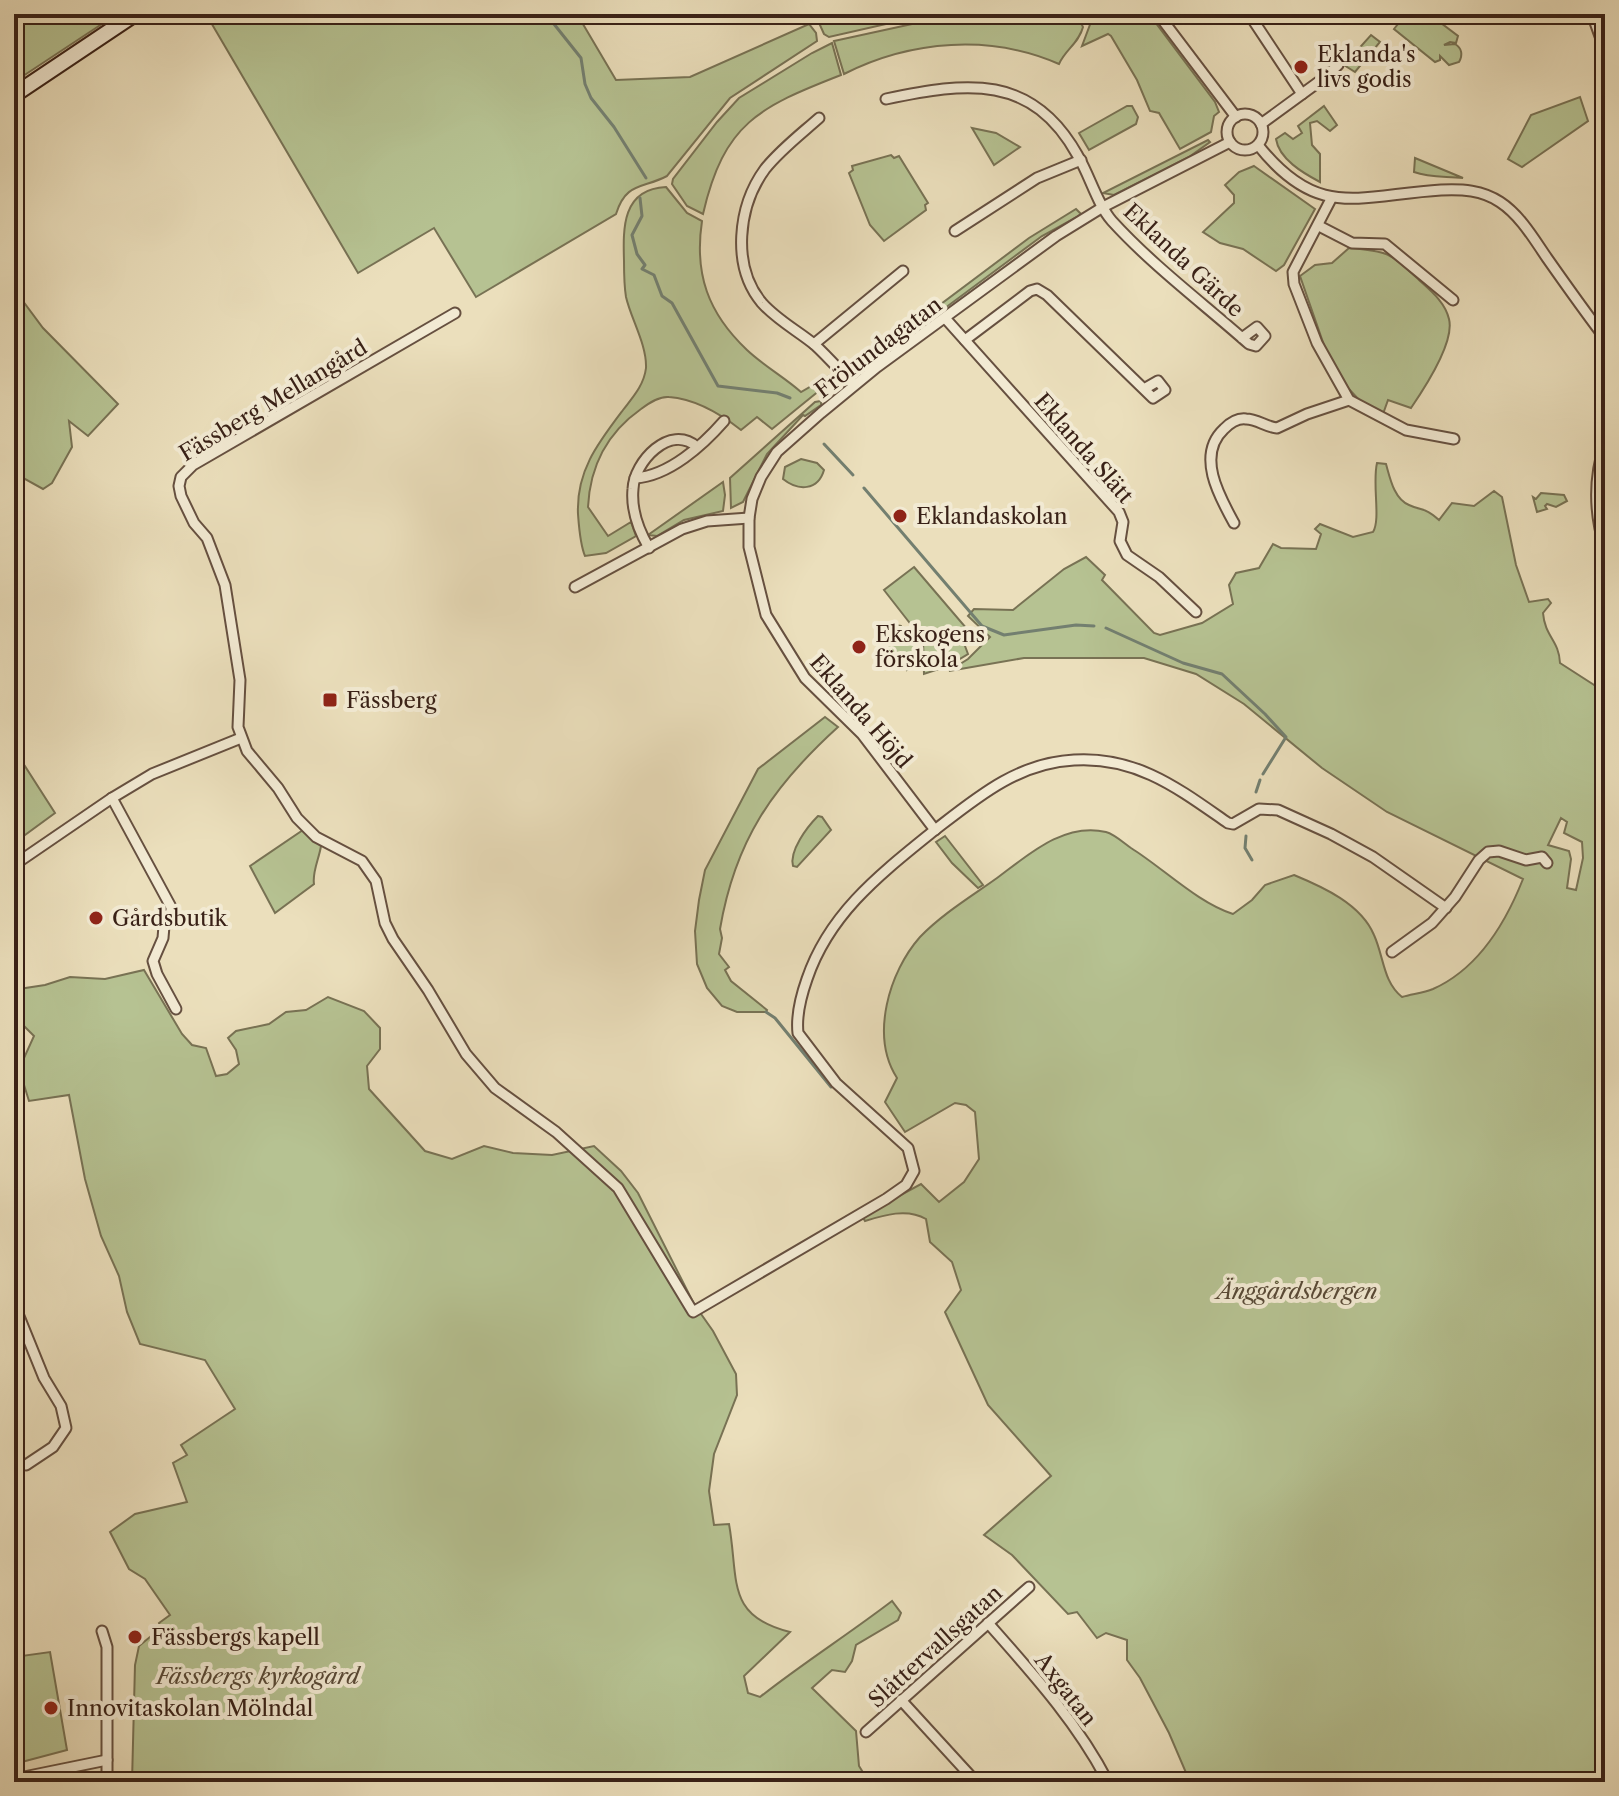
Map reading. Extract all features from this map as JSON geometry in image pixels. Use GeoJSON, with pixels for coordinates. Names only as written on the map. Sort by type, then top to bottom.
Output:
{"type":"FeatureCollection","features":[{"type":"Feature","properties":{"kind":"street"},"geometry":{"type":"LineString","coordinates":[[14,95],[135,14]]}},
{"type":"Feature","properties":{"kind":"street"},"geometry":{"type":"LineString","coordinates":[[1158,14],[1236,117]]}},
{"type":"Feature","properties":{"kind":"street"},"geometry":{"type":"LineString","coordinates":[[1249,14],[1302,94]]}},
{"type":"Feature","properties":{"kind":"street"},"geometry":{"type":"LineString","coordinates":[[1592,14],[1605,50]]}},
{"type":"Feature","properties":{"kind":"street"},"geometry":{"type":"LineString","coordinates":[[1261,124],[1338,65]]}},
{"type":"Feature","properties":{"kind":"street","name":"Eklanda Gärde"},"geometry":{"type":"LineString","coordinates":[[886,99],[959,86],[1007,92],[1039,109],[1058,126],[1081,160],[1112,221],[1242,338]]}},
{"type":"Feature","properties":{"kind":"street"},"geometry":{"type":"LineString","coordinates":[[1252,115],[1261,124],[1263,135],[1258,145],[1250,150],[1242,150],[1230,142],[1228,127],[1236,117],[1252,115]]}},
{"type":"Feature","properties":{"kind":"street"},"geometry":{"type":"LineString","coordinates":[[819,118],[772,162],[757,182],[748,203],[742,248],[748,279],[761,301],[814,344],[854,385]]}},
{"type":"Feature","properties":{"kind":"street","name":"Frölundagatan"},"geometry":{"type":"LineString","coordinates":[[749,518],[756,489],[777,452],[854,385],[1069,227],[1230,142]]}},
{"type":"Feature","properties":{"kind":"street"},"geometry":{"type":"LineString","coordinates":[[1258,145],[1292,179],[1331,199],[1354,200],[1449,189],[1468,190],[1493,198],[1525,227],[1605,338]]}},
{"type":"Feature","properties":{"kind":"street"},"geometry":{"type":"LineString","coordinates":[[955,231],[1037,178],[1081,160]]}},
{"type":"Feature","properties":{"kind":"street"},"geometry":{"type":"LineString","coordinates":[[1331,199],[1319,226],[1294,266],[1294,284],[1317,343],[1349,400],[1406,430],[1454,439]]}},
{"type":"Feature","properties":{"kind":"street"},"geometry":{"type":"LineString","coordinates":[[1319,226],[1346,242],[1385,244],[1453,300]]}},
{"type":"Feature","properties":{"kind":"street"},"geometry":{"type":"LineString","coordinates":[[814,344],[903,271]]}},
{"type":"Feature","properties":{"kind":"street"},"geometry":{"type":"LineString","coordinates":[[965,340],[1030,291],[1037,289],[1047,295],[1144,389]]}},
{"type":"Feature","properties":{"kind":"street","name":"Fässberg Mellangård"},"geometry":{"type":"LineString","coordinates":[[241,738],[238,727],[240,680],[225,585],[207,538],[194,523],[181,496],[181,477],[193,465],[455,313]]}},
{"type":"Feature","properties":{"kind":"street","name":"Eklanda Slätt"},"geometry":{"type":"LineString","coordinates":[[945,318],[1119,512],[1123,522],[1120,541],[1124,551],[1159,577],[1196,612]]}},
{"type":"Feature","properties":{"kind":"street"},"geometry":{"type":"LineString","coordinates":[[1234,523],[1213,479],[1213,444],[1221,431],[1244,418],[1277,428],[1349,400]]}},
{"type":"Feature","properties":{"kind":"street"},"geometry":{"type":"LineString","coordinates":[[635,478],[671,465],[697,447],[724,421]]}},
{"type":"Feature","properties":{"kind":"street"},"geometry":{"type":"LineString","coordinates":[[649,548],[636,520],[633,492],[642,462],[662,445],[683,440],[697,447]]}},
{"type":"Feature","properties":{"kind":"street"},"geometry":{"type":"LineString","coordinates":[[1605,443],[1596,491],[1605,548]]}},
{"type":"Feature","properties":{"kind":"street"},"geometry":{"type":"LineString","coordinates":[[575,587],[696,524],[749,518]]}},
{"type":"Feature","properties":{"kind":"street","name":"Eklanda Höjd"},"geometry":{"type":"LineString","coordinates":[[749,518],[749,547],[758,589],[766,615],[788,654],[816,691],[871,744],[935,830]]}},
{"type":"Feature","properties":{"kind":"street"},"geometry":{"type":"LineString","coordinates":[[14,865],[152,774],[241,738],[247,751],[278,788],[297,818],[326,844],[362,861],[376,881],[385,923],[393,939],[466,1054],[485,1078],[556,1132],[618,1188],[693,1312],[906,1185],[914,1171],[908,1148],[836,1083],[801,1037],[797,1027],[801,996],[816,955],[836,923],[872,880],[994,786],[1020,772],[1038,765],[1075,759],[1111,761],[1161,777],[1228,823],[1233,824],[1264,807],[1290,815],[1373,857],[1446,908]]}},
{"type":"Feature","properties":{"kind":"street"},"geometry":{"type":"LineString","coordinates":[[112,798],[171,907],[153,961],[176,1009]]}},
{"type":"Feature","properties":{"kind":"street"},"geometry":{"type":"LineString","coordinates":[[1392,952],[1418,934],[1446,908],[1488,852],[1499,851],[1526,860],[1542,857],[1547,863]]}},
{"type":"Feature","properties":{"kind":"street"},"geometry":{"type":"LineString","coordinates":[[14,1304],[44,1378],[61,1406],[66,1428],[53,1447],[26,1465]]}},
{"type":"Feature","properties":{"kind":"street","name":"Slåttervallsgatan"},"geometry":{"type":"LineString","coordinates":[[866,1732],[1029,1587]]}},
{"type":"Feature","properties":{"kind":"street","name":"Axgatan"},"geometry":{"type":"LineString","coordinates":[[988,1623],[1060,1707],[1092,1752],[1108,1782]]}},
{"type":"Feature","properties":{"kind":"street"},"geometry":{"type":"LineString","coordinates":[[102,1631],[107,1647],[107,1782]]}},
{"type":"Feature","properties":{"kind":"street"},"geometry":{"type":"LineString","coordinates":[[901,1700],[976,1782]]}},
{"type":"Feature","properties":{"kind":"street"},"geometry":{"type":"LineString","coordinates":[[14,1779],[107,1760]]}},
{"type":"Feature","properties":{"kind":"green space"},"geometry":{"type":"Polygon","coordinates":[[[14,14],[117,14],[14,82],[14,14]]]}},
{"type":"Feature","properties":{"kind":"green space"},"geometry":{"type":"Polygon","coordinates":[[[206,14],[577,14],[616,80],[690,77],[809,24],[816,33],[817,41],[730,98],[667,176],[630,191],[616,214],[476,297],[434,228],[358,273],[206,14]]]}},
{"type":"Feature","properties":{"kind":"green space"},"geometry":{"type":"Polygon","coordinates":[[[815,14],[930,14],[829,37],[824,34],[815,14]]]}},
{"type":"Feature","properties":{"kind":"green space"},"geometry":{"type":"Polygon","coordinates":[[[958,14],[1005,14],[1081,23],[1083,27],[1059,64],[1006,48],[951,45],[896,54],[844,74],[834,41],[958,14]]]}},
{"type":"Feature","properties":{"kind":"green space"},"geometry":{"type":"Polygon","coordinates":[[[1106,14],[1149,14],[1215,102],[1219,112],[1214,116],[1211,132],[1180,149],[1159,113],[1150,111],[1137,80],[1111,36],[1108,34],[1082,46],[1091,22],[1106,14]]]}},
{"type":"Feature","properties":{"kind":"green space"},"geometry":{"type":"Polygon","coordinates":[[[1406,14],[1429,14],[1458,36],[1456,43],[1444,45],[1455,44],[1459,48],[1459,62],[1449,65],[1440,56],[1440,60],[1435,62],[1394,29],[1406,14]]]}},
{"type":"Feature","properties":{"kind":"green space"},"geometry":{"type":"Polygon","coordinates":[[[1371,35],[1380,42],[1355,72],[1344,65],[1371,35]]]}},
{"type":"Feature","properties":{"kind":"green space"},"geometry":{"type":"Polygon","coordinates":[[[832,43],[841,75],[788,97],[749,122],[734,138],[722,158],[703,214],[687,206],[672,184],[673,179],[717,122],[739,98],[832,43]]]}},
{"type":"Feature","properties":{"kind":"green space"},"geometry":{"type":"Polygon","coordinates":[[[1580,97],[1588,121],[1522,167],[1508,159],[1531,115],[1580,97]]]}},
{"type":"Feature","properties":{"kind":"green space"},"geometry":{"type":"Polygon","coordinates":[[[1132,106],[1138,117],[1136,124],[1089,150],[1079,133],[1132,106]]]}},
{"type":"Feature","properties":{"kind":"green space"},"geometry":{"type":"Polygon","coordinates":[[[1324,106],[1337,125],[1330,131],[1317,121],[1310,123],[1312,145],[1320,154],[1320,182],[1287,159],[1276,139],[1285,133],[1293,139],[1302,133],[1298,126],[1324,106]]]}},
{"type":"Feature","properties":{"kind":"green space"},"geometry":{"type":"Polygon","coordinates":[[[972,128],[996,133],[1020,147],[994,165],[972,128]]]}},
{"type":"Feature","properties":{"kind":"green space"},"geometry":{"type":"Polygon","coordinates":[[[1208,140],[1210,142],[1189,157],[1114,195],[1103,193],[1208,140]]]}},
{"type":"Feature","properties":{"kind":"green space"},"geometry":{"type":"Polygon","coordinates":[[[891,155],[894,158],[899,156],[928,203],[926,210],[884,241],[870,225],[849,173],[853,170],[852,166],[891,155]]]}},
{"type":"Feature","properties":{"kind":"green space"},"geometry":{"type":"Polygon","coordinates":[[[1415,158],[1463,178],[1414,172],[1415,158]]]}},
{"type":"Feature","properties":{"kind":"green space"},"geometry":{"type":"Polygon","coordinates":[[[1254,166],[1315,209],[1284,265],[1276,271],[1243,249],[1220,243],[1203,232],[1234,203],[1234,195],[1225,185],[1239,172],[1254,166]]]}},
{"type":"Feature","properties":{"kind":"green space"},"geometry":{"type":"Polygon","coordinates":[[[666,187],[687,213],[702,221],[702,275],[714,307],[734,336],[754,356],[801,392],[834,373],[836,377],[772,429],[757,417],[741,430],[708,409],[679,398],[654,400],[644,407],[629,418],[602,452],[592,478],[588,507],[608,536],[631,522],[636,536],[606,553],[585,556],[578,499],[585,471],[597,446],[638,390],[646,368],[644,350],[625,292],[625,224],[628,212],[641,195],[666,187]]]}},
{"type":"Feature","properties":{"kind":"green space"},"geometry":{"type":"Polygon","coordinates":[[[1076,209],[1081,214],[1042,236],[855,375],[849,373],[1029,238],[1076,209]]]}},
{"type":"Feature","properties":{"kind":"green space"},"geometry":{"type":"Polygon","coordinates":[[[1349,248],[1373,250],[1395,259],[1433,293],[1447,313],[1450,329],[1443,353],[1411,408],[1388,400],[1383,414],[1361,402],[1348,388],[1325,348],[1300,276],[1315,265],[1332,263],[1349,248]]]}},
{"type":"Feature","properties":{"kind":"green space"},"geometry":{"type":"Polygon","coordinates":[[[14,289],[43,328],[118,404],[88,436],[69,421],[72,447],[52,483],[43,489],[14,473],[14,289]]]}},
{"type":"Feature","properties":{"kind":"green space"},"geometry":{"type":"Polygon","coordinates":[[[821,401],[821,405],[803,415],[767,454],[743,502],[731,508],[730,478],[815,402],[821,401]]]}},
{"type":"Feature","properties":{"kind":"green space"},"geometry":{"type":"Polygon","coordinates":[[[801,459],[817,463],[824,470],[817,482],[807,487],[795,486],[783,479],[785,467],[801,459]]]}},
{"type":"Feature","properties":{"kind":"green space","name":"Änggårdsbergen"},"geometry":{"type":"Polygon","coordinates":[[[1377,463],[1386,464],[1393,488],[1400,498],[1439,520],[1452,503],[1474,506],[1494,491],[1502,497],[1516,565],[1529,602],[1548,599],[1551,603],[1543,613],[1560,663],[1605,692],[1605,1782],[1190,1782],[1169,1733],[1127,1660],[1127,1640],[1106,1633],[1097,1638],[1077,1612],[1068,1614],[1012,1555],[984,1535],[1051,1476],[988,1405],[945,1312],[961,1290],[952,1262],[930,1242],[926,1219],[903,1213],[865,1221],[862,1216],[921,1184],[939,1202],[964,1182],[979,1159],[975,1112],[966,1105],[955,1103],[905,1132],[885,1102],[897,1078],[889,1061],[884,1024],[892,986],[900,968],[920,937],[938,921],[1034,851],[1061,836],[1091,830],[1109,833],[1194,894],[1233,914],[1265,885],[1294,875],[1317,885],[1351,906],[1368,924],[1387,977],[1402,997],[1429,990],[1449,980],[1477,957],[1488,943],[1508,912],[1523,879],[1387,812],[1322,768],[1244,704],[1196,674],[1144,658],[1024,658],[949,671],[968,659],[990,637],[968,616],[974,609],[1013,610],[1064,569],[1086,557],[1105,575],[1102,580],[1154,633],[1160,635],[1202,623],[1233,604],[1229,585],[1236,573],[1259,568],[1273,544],[1281,548],[1316,549],[1321,534],[1315,529],[1320,524],[1353,537],[1373,532],[1377,463]],[[1561,818],[1548,845],[1569,851],[1571,859],[1567,888],[1576,890],[1583,858],[1582,842],[1564,833],[1567,822],[1561,818]]]}},
{"type":"Feature","properties":{"kind":"green space"},"geometry":{"type":"Polygon","coordinates":[[[723,482],[723,511],[684,520],[657,536],[648,535],[723,482]]]}},
{"type":"Feature","properties":{"kind":"green space"},"geometry":{"type":"Polygon","coordinates":[[[1541,493],[1564,495],[1567,501],[1556,507],[1547,504],[1547,509],[1537,512],[1533,497],[1536,499],[1541,493]]]}},
{"type":"Feature","properties":{"kind":"green space"},"geometry":{"type":"Polygon","coordinates":[[[914,567],[973,636],[965,646],[968,654],[948,666],[924,674],[923,640],[884,590],[914,567]]]}},
{"type":"Feature","properties":{"kind":"green space"},"geometry":{"type":"Polygon","coordinates":[[[889,624],[901,626],[916,644],[918,665],[907,670],[896,657],[880,649],[876,640],[889,634],[885,627],[889,624]]]}},
{"type":"Feature","properties":{"kind":"green space"},"geometry":{"type":"Polygon","coordinates":[[[825,717],[838,727],[776,794],[760,818],[735,869],[720,929],[719,954],[729,967],[725,970],[731,981],[767,1010],[737,1012],[722,1006],[707,988],[697,964],[695,931],[705,870],[758,769],[825,717]]]}},
{"type":"Feature","properties":{"kind":"green space"},"geometry":{"type":"Polygon","coordinates":[[[14,749],[55,813],[14,843],[14,749]]]}},
{"type":"Feature","properties":{"kind":"green space"},"geometry":{"type":"Polygon","coordinates":[[[818,816],[831,830],[797,867],[793,866],[796,846],[818,816]]]}},
{"type":"Feature","properties":{"kind":"green space"},"geometry":{"type":"Polygon","coordinates":[[[303,830],[321,846],[314,884],[275,913],[250,866],[303,830]]]}},
{"type":"Feature","properties":{"kind":"green space"},"geometry":{"type":"Polygon","coordinates":[[[945,836],[983,885],[978,888],[952,863],[936,842],[945,836]]]}},
{"type":"Feature","properties":{"kind":"green space","name":"Fässbergs kyrkogård"},"geometry":{"type":"Polygon","coordinates":[[[144,970],[182,1034],[192,1045],[206,1048],[216,1076],[227,1074],[239,1064],[236,1050],[228,1038],[236,1031],[269,1024],[286,1012],[306,1010],[328,997],[364,1011],[380,1028],[380,1049],[367,1066],[369,1089],[425,1151],[452,1159],[484,1146],[513,1153],[552,1155],[594,1146],[621,1171],[638,1193],[694,1304],[713,1331],[736,1374],[737,1395],[714,1454],[709,1491],[714,1525],[729,1524],[736,1578],[745,1605],[754,1616],[769,1625],[790,1632],[744,1676],[748,1693],[760,1697],[892,1601],[901,1613],[898,1620],[856,1645],[845,1672],[832,1670],[812,1688],[856,1731],[859,1766],[869,1782],[132,1782],[135,1665],[139,1646],[161,1628],[159,1623],[170,1615],[145,1579],[129,1569],[110,1532],[135,1514],[187,1502],[173,1463],[187,1455],[181,1445],[235,1409],[205,1360],[140,1344],[127,1312],[119,1276],[101,1236],[85,1179],[69,1095],[29,1101],[19,1069],[34,1036],[14,1016],[14,995],[19,989],[70,977],[105,979],[144,970]]]}},
{"type":"Feature","properties":{"kind":"green space"},"geometry":{"type":"Polygon","coordinates":[[[50,1652],[67,1750],[18,1763],[14,1741],[14,1657],[50,1652]]]}},
{"type":"Feature","properties":{"kind":"waterway"},"geometry":{"type":"LineString","coordinates":[[546,14],[581,58],[585,84],[591,98],[614,127],[646,178]]}},
{"type":"Feature","properties":{"kind":"waterway"},"geometry":{"type":"LineString","coordinates":[[640,198],[642,216],[632,235],[637,254],[645,265],[642,269],[654,275],[662,296],[672,303],[718,386],[777,393],[790,398]]}},
{"type":"Feature","properties":{"kind":"waterway"},"geometry":{"type":"LineString","coordinates":[[824,444],[853,475]]}},
{"type":"Feature","properties":{"kind":"waterway"},"geometry":{"type":"LineString","coordinates":[[864,488],[982,626],[1004,635],[1076,625],[1094,626]]}},
{"type":"Feature","properties":{"kind":"waterway"},"geometry":{"type":"LineString","coordinates":[[1106,628],[1183,663],[1222,674],[1286,737],[1263,774]]}},
{"type":"Feature","properties":{"kind":"waterway"},"geometry":{"type":"LineString","coordinates":[[1256,792],[1260,780]]}},
{"type":"Feature","properties":{"kind":"waterway"},"geometry":{"type":"LineString","coordinates":[[1246,836],[1245,848],[1252,860]]}},
{"type":"Feature","properties":{"kind":"waterway"},"geometry":{"type":"LineString","coordinates":[[766,1012],[775,1018],[831,1087]]}},
{"type":"Feature","properties":{"kind":"place","name":"Eklanda's livs godis"},"geometry":{"type":"Point","coordinates":[1301,67]}},
{"type":"Feature","properties":{"kind":"place","name":"Eklandaskolan"},"geometry":{"type":"Point","coordinates":[900,516]}},
{"type":"Feature","properties":{"kind":"place","name":"Ekskogens förskola"},"geometry":{"type":"Point","coordinates":[859,647]}},
{"type":"Feature","properties":{"kind":"place","name":"Fässberg"},"geometry":{"type":"Point","coordinates":[330,700]}},
{"type":"Feature","properties":{"kind":"place","name":"Gårdsbutik"},"geometry":{"type":"Point","coordinates":[96,918]}},
{"type":"Feature","properties":{"kind":"place","name":"Fässbergs kapell"},"geometry":{"type":"Point","coordinates":[135,1637]}},
{"type":"Feature","properties":{"kind":"place","name":"Innovitaskolan Mölndal"},"geometry":{"type":"Point","coordinates":[51,1708]}}]}
